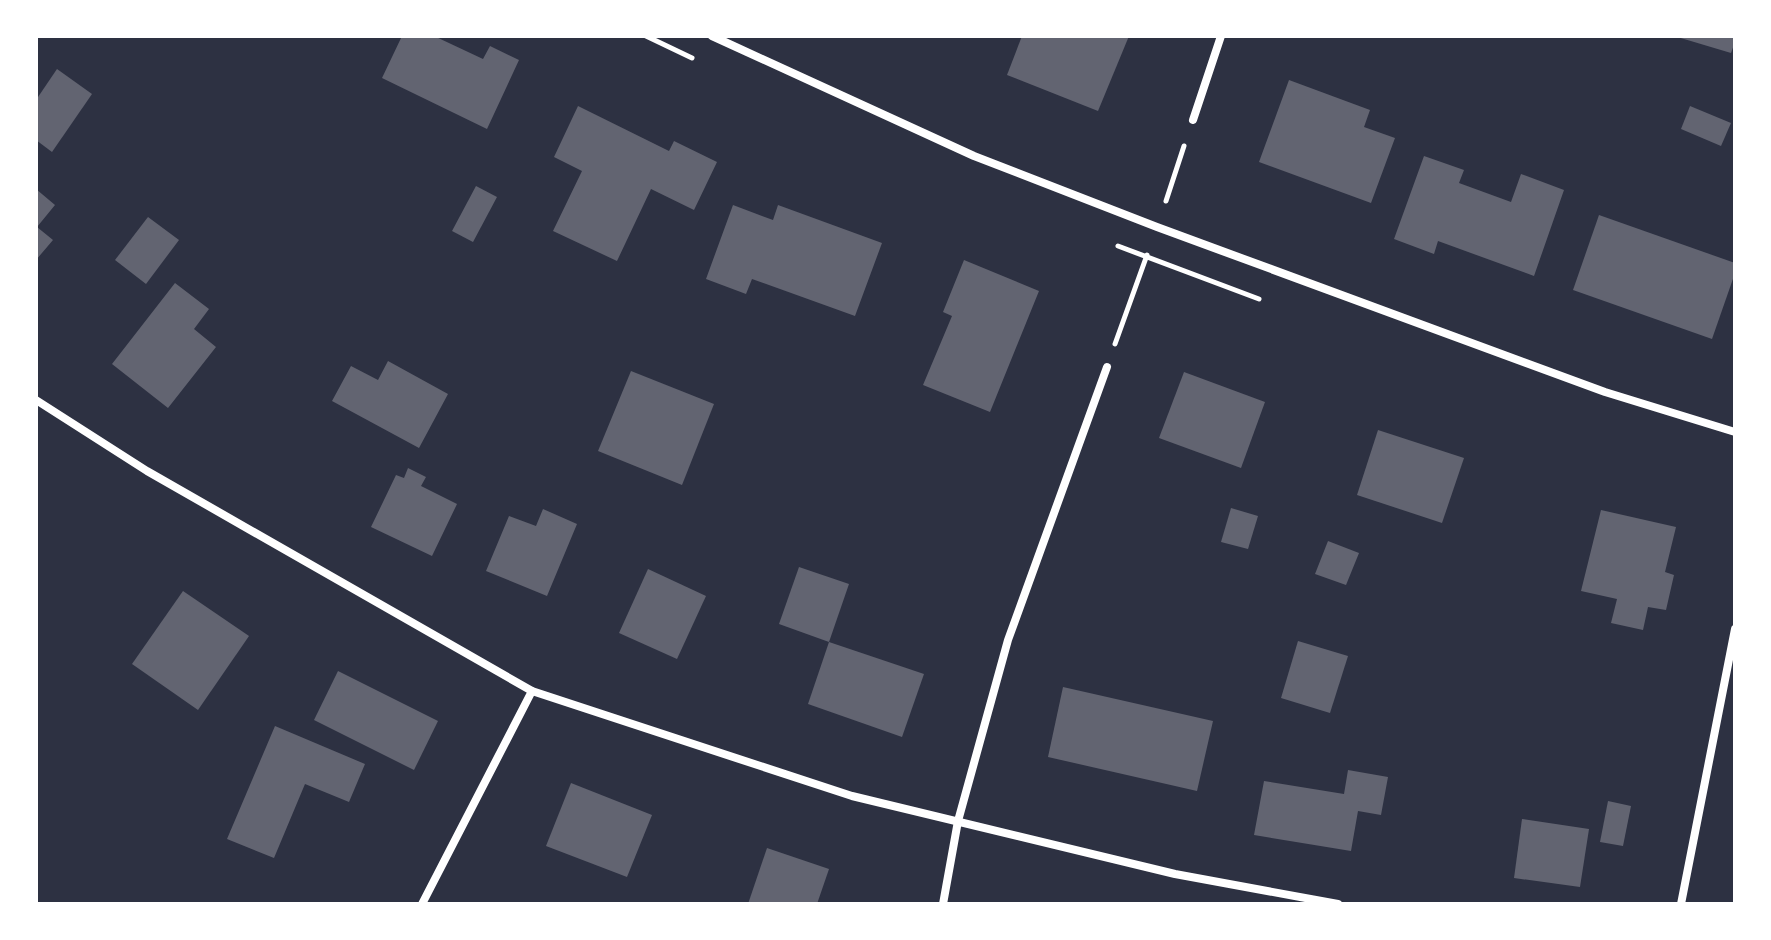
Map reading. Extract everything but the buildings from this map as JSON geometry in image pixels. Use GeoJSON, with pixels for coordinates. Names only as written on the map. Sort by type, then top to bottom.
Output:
{"type":"FeatureCollection","features":[{"type":"Feature","properties":{"kind":"street"},"geometry":{"type":"LineString","coordinates":[[712,36],[974,156],[1605,392],[1735,432]]}},
{"type":"Feature","properties":{"kind":"street"},"geometry":{"type":"LineString","coordinates":[[1193,120],[1221,36]]}},
{"type":"Feature","properties":{"kind":"street"},"geometry":{"type":"LineString","coordinates":[[943,904],[958,821],[1008,640],[1107,367]]}},
{"type":"Feature","properties":{"kind":"street"},"geometry":{"type":"LineString","coordinates":[[36,400],[147,471],[532,691],[852,796],[1175,874],[1338,904]]}},
{"type":"Feature","properties":{"kind":"street"},"geometry":{"type":"LineString","coordinates":[[1681,904],[1735,629]]}},
{"type":"Feature","properties":{"kind":"street"},"geometry":{"type":"LineString","coordinates":[[422,904],[532,691]]}}]}
